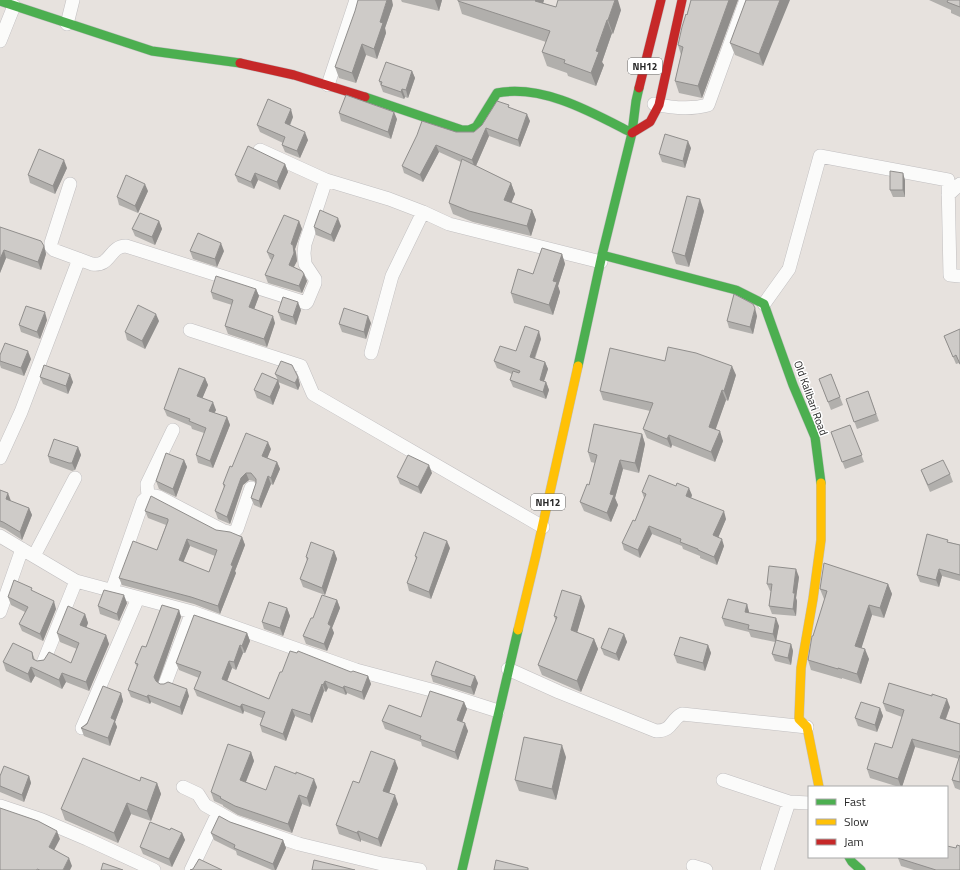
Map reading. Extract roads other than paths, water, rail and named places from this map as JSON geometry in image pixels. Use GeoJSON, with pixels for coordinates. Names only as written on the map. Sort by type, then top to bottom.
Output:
{"type":"FeatureCollection","features":[{"type":"Feature","properties":{"kind":"main road","name":"NH12"},"geometry":{"type":"LineString","coordinates":[[462,870],[542,527],[601,259],[632,133],[636,100],[661,0]]}},
{"type":"Feature","properties":{"kind":"main road"},"geometry":{"type":"LineString","coordinates":[[0,1],[152,51],[237,62],[328,85],[462,130],[469,130],[476,127],[497,93],[504,91],[555,97],[572,103],[632,133],[650,122],[659,105],[682,0]]}},
{"type":"Feature","properties":{"kind":"main road"},"geometry":{"type":"LineString","coordinates":[[601,259],[736,290],[764,304]]}},
{"type":"Feature","properties":{"kind":"main road","name":"Old Kalibari Road"},"geometry":{"type":"LineString","coordinates":[[764,304],[774,328],[793,386],[815,437],[822,487],[821,540],[813,599],[801,668],[799,719],[807,727],[819,786]]}},
{"type":"Feature","properties":{"kind":"main road"},"geometry":{"type":"LineString","coordinates":[[850,858],[861,870]]}},
{"type":"Feature","properties":{"kind":"street"},"geometry":{"type":"LineString","coordinates":[[67,24],[73,0]]}},
{"type":"Feature","properties":{"kind":"street"},"geometry":{"type":"LineString","coordinates":[[328,85],[356,0]]}},
{"type":"Feature","properties":{"kind":"street"},"geometry":{"type":"LineString","coordinates":[[636,100],[687,109],[708,105],[746,0]]}},
{"type":"Feature","properties":{"kind":"street"},"geometry":{"type":"LineString","coordinates":[[0,42],[14,6]]}},
{"type":"Feature","properties":{"kind":"street"},"geometry":{"type":"LineString","coordinates":[[260,150],[326,180],[423,212],[449,224],[601,259]]}},
{"type":"Feature","properties":{"kind":"street"},"geometry":{"type":"LineString","coordinates":[[764,304],[789,269],[820,156],[948,180],[950,275],[960,276]]}},
{"type":"Feature","properties":{"kind":"street"},"geometry":{"type":"LineString","coordinates":[[70,184],[51,243],[51,247],[54,250],[79,260],[98,265],[107,260],[116,248],[126,246],[306,304],[315,283],[315,279],[305,264],[305,244],[326,180]]}},
{"type":"Feature","properties":{"kind":"street"},"geometry":{"type":"LineString","coordinates":[[948,196],[960,184]]}},
{"type":"Feature","properties":{"kind":"street"},"geometry":{"type":"LineString","coordinates":[[371,353],[392,276],[423,212]]}},
{"type":"Feature","properties":{"kind":"street"},"geometry":{"type":"LineString","coordinates":[[0,458],[37,370],[79,260]]}},
{"type":"Feature","properties":{"kind":"street"},"geometry":{"type":"LineString","coordinates":[[190,330],[301,366],[313,394],[542,527]]}},
{"type":"Feature","properties":{"kind":"street"},"geometry":{"type":"LineString","coordinates":[[148,496],[147,484],[173,430]]}},
{"type":"Feature","properties":{"kind":"street"},"geometry":{"type":"LineString","coordinates":[[34,556],[75,478]]}},
{"type":"Feature","properties":{"kind":"street"},"geometry":{"type":"LineString","coordinates":[[112,590],[143,501],[148,496],[153,495],[159,497],[230,533],[237,529],[251,488]]}},
{"type":"Feature","properties":{"kind":"street"},"geometry":{"type":"LineString","coordinates":[[0,536],[76,580],[192,612],[356,670],[435,691],[498,711]]}},
{"type":"Feature","properties":{"kind":"street"},"geometry":{"type":"LineString","coordinates":[[0,612],[22,549]]}},
{"type":"Feature","properties":{"kind":"street"},"geometry":{"type":"LineString","coordinates":[[43,663],[76,580]]}},
{"type":"Feature","properties":{"kind":"street"},"geometry":{"type":"LineString","coordinates":[[82,728],[138,598]]}},
{"type":"Feature","properties":{"kind":"street"},"geometry":{"type":"LineString","coordinates":[[165,684],[192,612]]}},
{"type":"Feature","properties":{"kind":"street"},"geometry":{"type":"LineString","coordinates":[[508,669],[559,692],[656,731],[668,729],[678,716],[682,714],[807,727]]}},
{"type":"Feature","properties":{"kind":"street"},"geometry":{"type":"LineString","coordinates":[[723,780],[789,802],[808,803]]}},
{"type":"Feature","properties":{"kind":"street"},"geometry":{"type":"LineString","coordinates":[[183,787],[198,794],[205,805],[234,822],[299,844],[382,864],[420,870]]}},
{"type":"Feature","properties":{"kind":"street"},"geometry":{"type":"LineString","coordinates":[[767,870],[789,802]]}},
{"type":"Feature","properties":{"kind":"street"},"geometry":{"type":"LineString","coordinates":[[0,806],[42,820],[154,870]]}},
{"type":"Feature","properties":{"kind":"street"},"geometry":{"type":"LineString","coordinates":[[190,870],[218,813]]}},
{"type":"Feature","properties":{"kind":"street"},"geometry":{"type":"LineString","coordinates":[[693,866],[706,870]]}}]}
